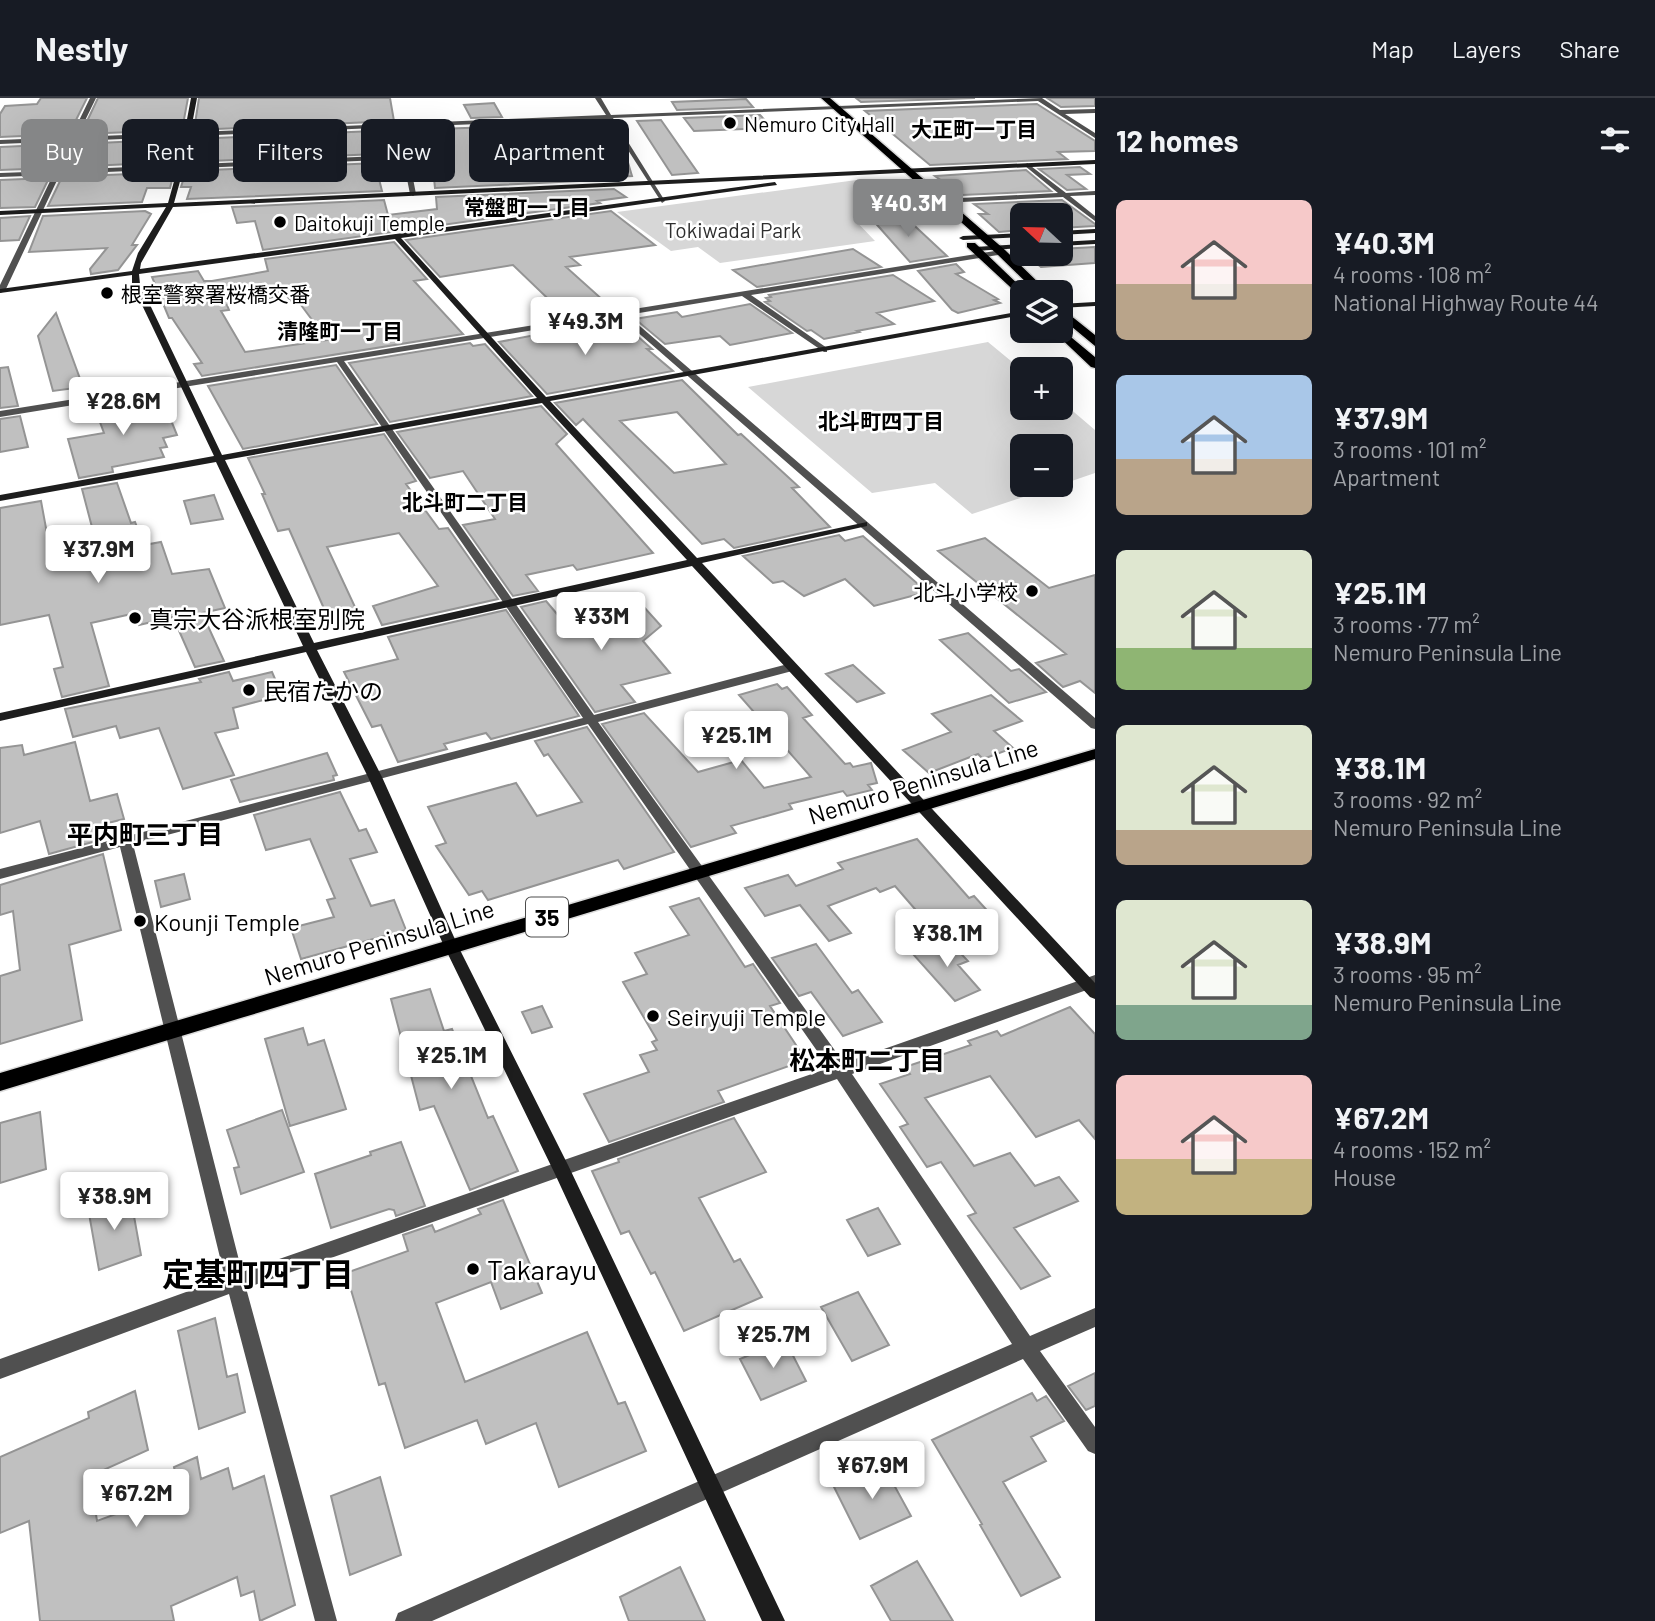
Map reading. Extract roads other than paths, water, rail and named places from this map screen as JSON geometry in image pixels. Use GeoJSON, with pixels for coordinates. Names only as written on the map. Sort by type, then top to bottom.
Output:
{"type":"FeatureCollection","features":[{"type":"Feature","properties":{"kind":"highway"},"geometry":{"type":"LineString","coordinates":[[811,98],[837,107],[1029,280]]}},
{"type":"Feature","properties":{"kind":"highway"},"geometry":{"type":"LineString","coordinates":[[824,103],[861,144]]}},
{"type":"Feature","properties":{"kind":"highway"},"geometry":{"type":"LineString","coordinates":[[878,160],[906,186]]}},
{"type":"Feature","properties":{"kind":"highway"},"geometry":{"type":"LineString","coordinates":[[960,235],[1010,283]]}},
{"type":"Feature","properties":{"kind":"highway"},"geometry":{"type":"LineString","coordinates":[[1073,321],[1095,342]]}},
{"type":"Feature","properties":{"kind":"highway"},"geometry":{"type":"LineString","coordinates":[[1072,343],[1095,364]]}},
{"type":"Feature","properties":{"kind":"main road","name":"Nemuro Peninsula Line"},"geometry":{"type":"LineString","coordinates":[[0,1082],[1095,754]]}},
{"type":"Feature","properties":{"kind":"street"},"geometry":{"type":"LineString","coordinates":[[84,119],[93,98]]}},
{"type":"Feature","properties":{"kind":"street"},"geometry":{"type":"LineString","coordinates":[[190,119],[194,98]]}},
{"type":"Feature","properties":{"kind":"street"},"geometry":{"type":"LineString","coordinates":[[598,98],[662,201]]}},
{"type":"Feature","properties":{"kind":"street"},"geometry":{"type":"LineString","coordinates":[[837,107],[1038,98],[1095,136]]}},
{"type":"Feature","properties":{"kind":"street"},"geometry":{"type":"LineString","coordinates":[[455,123],[610,117],[824,103]]}},
{"type":"Feature","properties":{"kind":"street"},"geometry":{"type":"LineString","coordinates":[[1060,113],[1095,111]]}},
{"type":"Feature","properties":{"kind":"street"},"geometry":{"type":"LineString","coordinates":[[219,133],[361,127]]}},
{"type":"Feature","properties":{"kind":"street"},"geometry":{"type":"LineString","coordinates":[[0,142],[21,141]]}},
{"type":"Feature","properties":{"kind":"street"},"geometry":{"type":"LineString","coordinates":[[219,166],[361,159]]}},
{"type":"Feature","properties":{"kind":"street"},"geometry":{"type":"LineString","coordinates":[[0,213],[1095,162]]}},
{"type":"Feature","properties":{"kind":"street"},"geometry":{"type":"LineString","coordinates":[[1027,165],[1095,219]]}},
{"type":"Feature","properties":{"kind":"street"},"geometry":{"type":"LineString","coordinates":[[1,287],[397,238],[861,172]]}},
{"type":"Feature","properties":{"kind":"street"},"geometry":{"type":"LineString","coordinates":[[0,175],[21,174]]}},
{"type":"Feature","properties":{"kind":"street"},"geometry":{"type":"LineString","coordinates":[[1,287],[55,182]]}},
{"type":"Feature","properties":{"kind":"street"},"geometry":{"type":"LineString","coordinates":[[176,182],[170,205],[134,272],[136,284],[310,648],[375,777],[451,946],[562,1170],[774,1621]]}},
{"type":"Feature","properties":{"kind":"street"},"geometry":{"type":"LineString","coordinates":[[411,182],[413,194]]}},
{"type":"Feature","properties":{"kind":"street"},"geometry":{"type":"LineString","coordinates":[[941,201],[1095,193]]}},
{"type":"Feature","properties":{"kind":"street"},"geometry":{"type":"LineString","coordinates":[[1073,233],[1095,232]]}},
{"type":"Feature","properties":{"kind":"street"},"geometry":{"type":"LineString","coordinates":[[960,235],[1010,236]]}},
{"type":"Feature","properties":{"kind":"street"},"geometry":{"type":"LineString","coordinates":[[0,1369],[235,1281],[1092,986],[920,807],[397,238]]}},
{"type":"Feature","properties":{"kind":"street"},"geometry":{"type":"LineString","coordinates":[[1073,243],[1095,242]]}},
{"type":"Feature","properties":{"kind":"street"},"geometry":{"type":"LineString","coordinates":[[0,414],[1010,248]]}},
{"type":"Feature","properties":{"kind":"street"},"geometry":{"type":"LineString","coordinates":[[743,293],[824,350]]}},
{"type":"Feature","properties":{"kind":"street"},"geometry":{"type":"LineString","coordinates":[[1073,307],[1095,304]]}},
{"type":"Feature","properties":{"kind":"street"},"geometry":{"type":"LineString","coordinates":[[620,313],[1095,725]]}},
{"type":"Feature","properties":{"kind":"street"},"geometry":{"type":"LineString","coordinates":[[0,498],[1010,315]]}},
{"type":"Feature","properties":{"kind":"street"},"geometry":{"type":"LineString","coordinates":[[339,359],[841,1071],[1026,1347],[1095,1444]]}},
{"type":"Feature","properties":{"kind":"street"},"geometry":{"type":"LineString","coordinates":[[0,717],[863,524]]}},
{"type":"Feature","properties":{"kind":"street"},"geometry":{"type":"LineString","coordinates":[[0,874],[792,667]]}},
{"type":"Feature","properties":{"kind":"street"},"geometry":{"type":"LineString","coordinates":[[127,842],[235,1281],[326,1621]]}},
{"type":"Feature","properties":{"kind":"street"},"geometry":{"type":"LineString","coordinates":[[407,1621],[1095,1317]]}},
{"type":"Feature","properties":{"kind":"place","name":"Nemuro City Hall"},"geometry":{"type":"Point","coordinates":[730,123]}},
{"type":"Feature","properties":{"kind":"place","name":"Daitokuji Temple"},"geometry":{"type":"Point","coordinates":[280,222]}},
{"type":"Feature","properties":{"kind":"place","name":"根室警察署桜橋交番"},"geometry":{"type":"Point","coordinates":[107,293]}},
{"type":"Feature","properties":{"kind":"place","name":"北斗小学校"},"geometry":{"type":"Point","coordinates":[1032,591]}},
{"type":"Feature","properties":{"kind":"place","name":"真宗大谷派根室別院"},"geometry":{"type":"Point","coordinates":[135,618]}},
{"type":"Feature","properties":{"kind":"place","name":"民宿たかの"},"geometry":{"type":"Point","coordinates":[249,690]}},
{"type":"Feature","properties":{"kind":"place","name":"Kounji Temple"},"geometry":{"type":"Point","coordinates":[140,921]}},
{"type":"Feature","properties":{"kind":"place","name":"Seiryuji Temple"},"geometry":{"type":"Point","coordinates":[653,1016]}},
{"type":"Feature","properties":{"kind":"place","name":"Takarayu"},"geometry":{"type":"Point","coordinates":[473,1269]}},
{"type":"Feature","properties":{"kind":"district","name":"大正町一丁目"},"geometry":{"type":"Point","coordinates":[974,128]}},
{"type":"Feature","properties":{"kind":"district","name":"常盤町一丁目"},"geometry":{"type":"Point","coordinates":[527,206]}},
{"type":"Feature","properties":{"kind":"district","name":"清隆町一丁目"},"geometry":{"type":"Point","coordinates":[340,330]}},
{"type":"Feature","properties":{"kind":"district","name":"北斗町四丁目"},"geometry":{"type":"Point","coordinates":[881,420]}},
{"type":"Feature","properties":{"kind":"district","name":"北斗町二丁目"},"geometry":{"type":"Point","coordinates":[465,501]}},
{"type":"Feature","properties":{"kind":"district","name":"平内町三丁目"},"geometry":{"type":"Point","coordinates":[145,833]}},
{"type":"Feature","properties":{"kind":"district","name":"松本町二丁目"},"geometry":{"type":"Point","coordinates":[867,1059]}},
{"type":"Feature","properties":{"kind":"district","name":"定基町四丁目"},"geometry":{"type":"Point","coordinates":[258,1273]}},
{"type":"Feature","properties":{"kind":"park label","name":"Tokiwadai Park"},"geometry":{"type":"Point","coordinates":[733,229]}}]}
